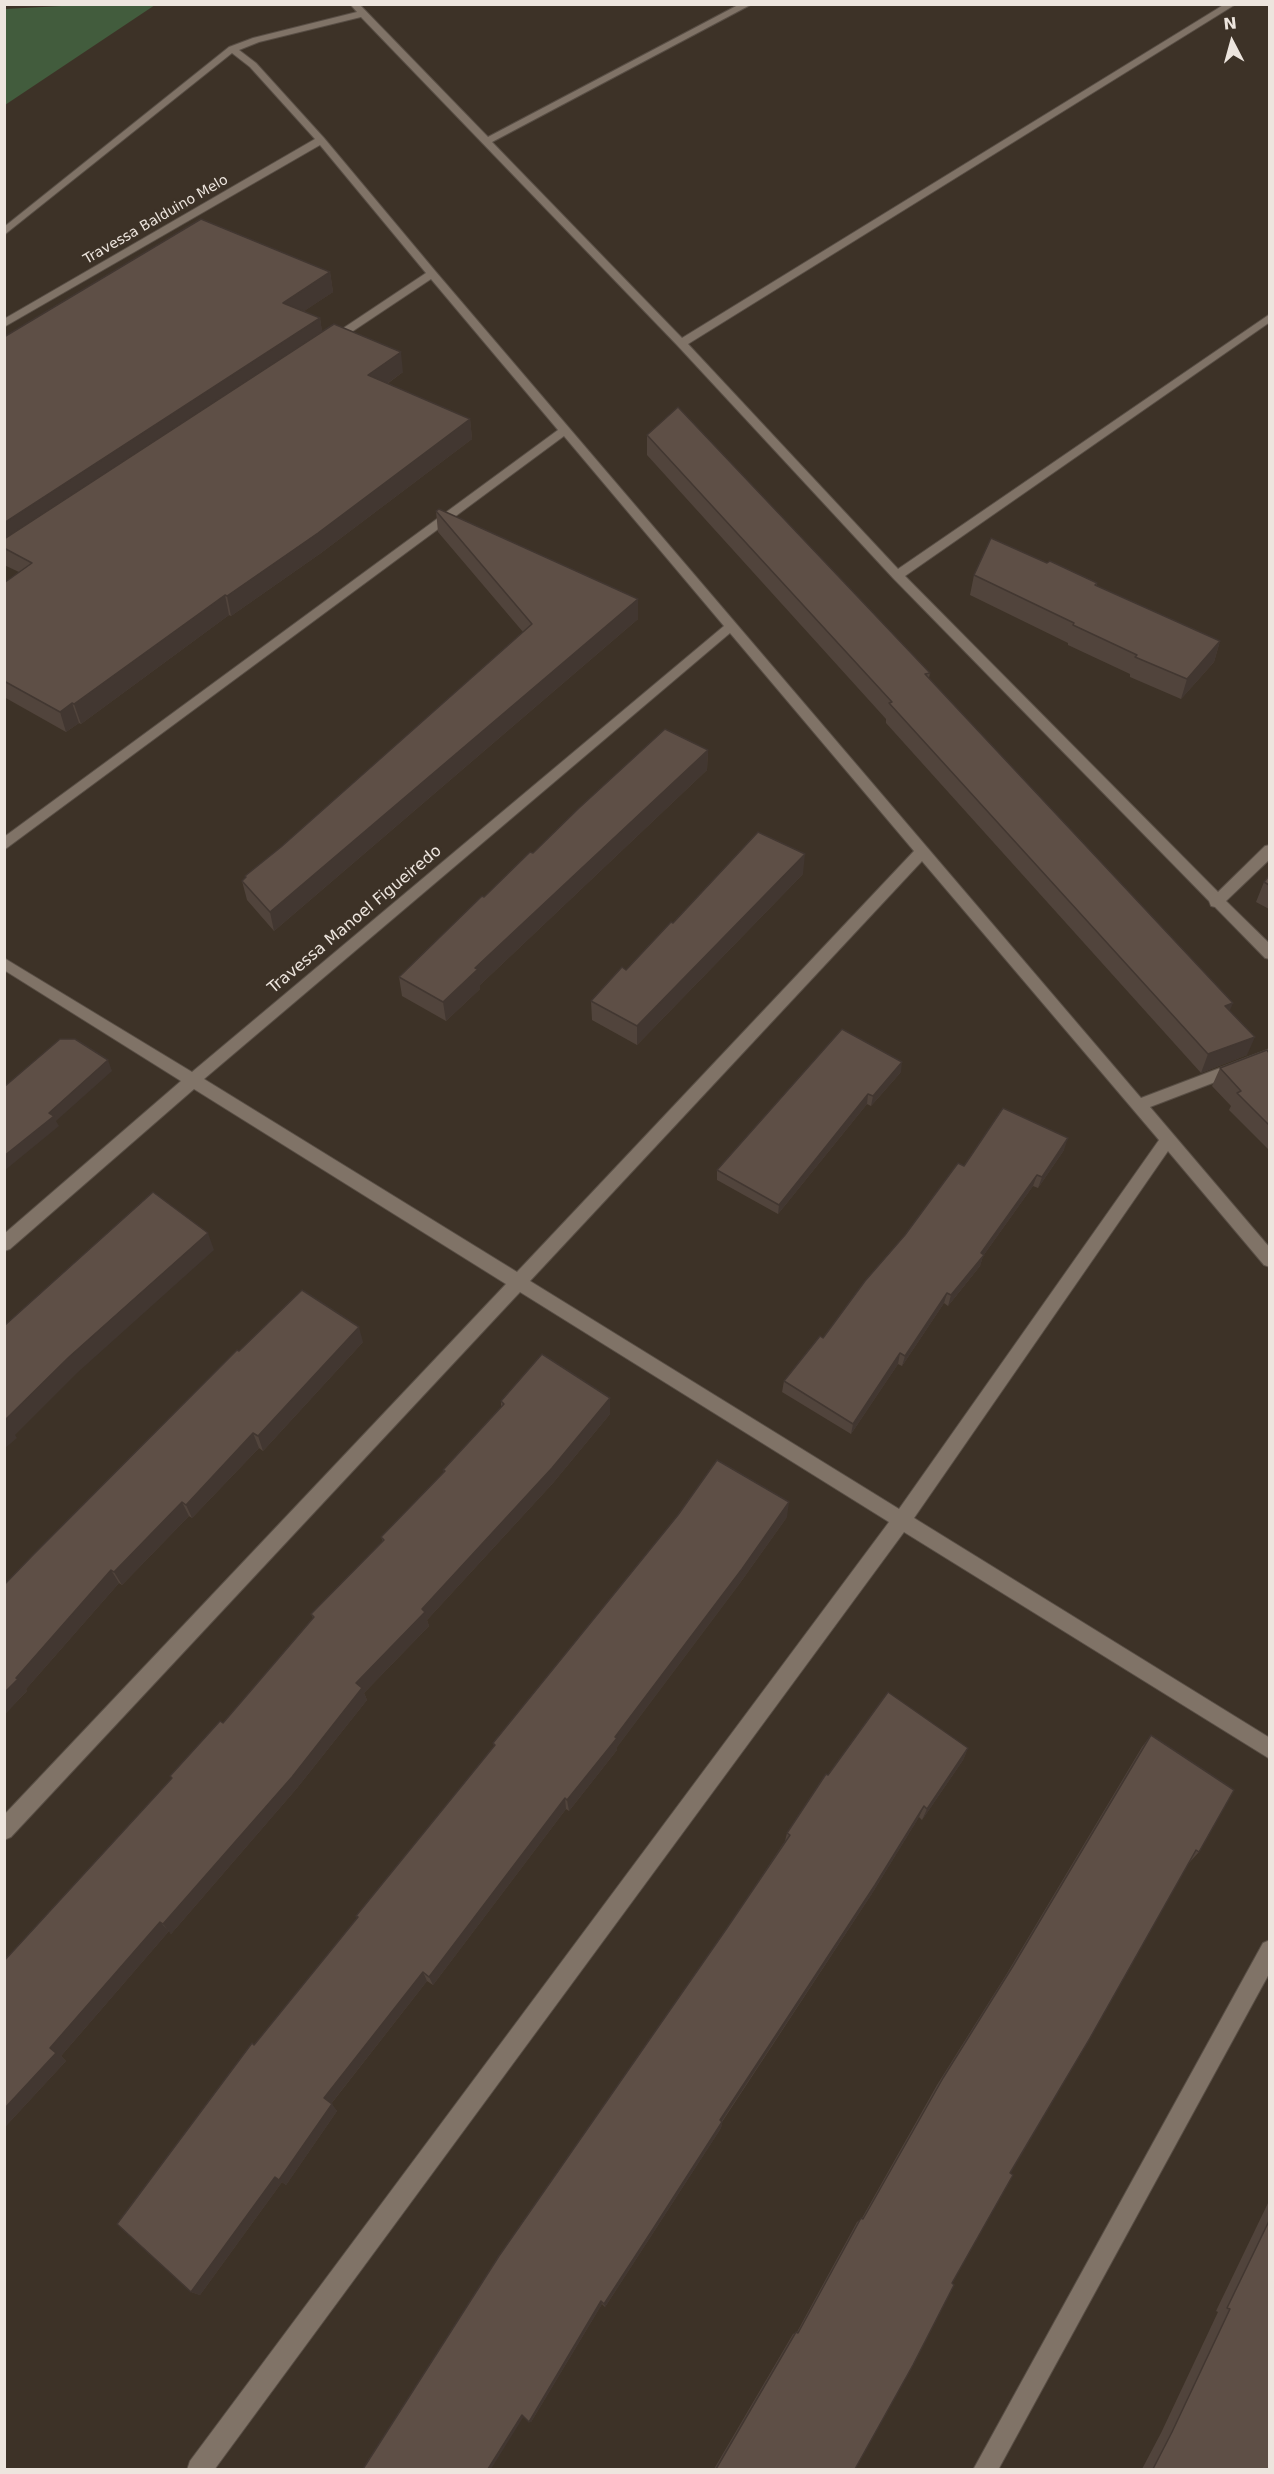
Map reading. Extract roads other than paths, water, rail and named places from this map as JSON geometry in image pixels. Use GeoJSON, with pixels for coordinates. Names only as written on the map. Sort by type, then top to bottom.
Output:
{"type":"FeatureCollection","features":[{"type":"Feature","properties":{"kind":"street"},"geometry":{"type":"LineString","coordinates":[[485,142],[748,4]]}},
{"type":"Feature","properties":{"kind":"street"},"geometry":{"type":"LineString","coordinates":[[681,343],[1232,4]]}},
{"type":"Feature","properties":{"kind":"street"},"geometry":{"type":"LineString","coordinates":[[4,232],[232,49],[358,9],[681,343],[897,575],[1269,954]]}},
{"type":"Feature","properties":{"kind":"street"},"geometry":{"type":"LineString","coordinates":[[232,49],[253,65],[321,140],[432,274],[1269,1260]]}},
{"type":"Feature","properties":{"kind":"street","name":"Travessa Balduino Melo"},"geometry":{"type":"LineString","coordinates":[[4,324],[321,140]]}},
{"type":"Feature","properties":{"kind":"street"},"geometry":{"type":"LineString","coordinates":[[323,347],[432,274]]}},
{"type":"Feature","properties":{"kind":"street"},"geometry":{"type":"LineString","coordinates":[[897,575],[1269,317]]}},
{"type":"Feature","properties":{"kind":"street"},"geometry":{"type":"LineString","coordinates":[[4,845],[565,430]]}},
{"type":"Feature","properties":{"kind":"street","name":"Travessa Manoel Figueiredo"},"geometry":{"type":"LineString","coordinates":[[4,1244],[193,1080],[731,626]]}},
{"type":"Feature","properties":{"kind":"street"},"geometry":{"type":"LineString","coordinates":[[1216,902],[1269,850]]}},
{"type":"Feature","properties":{"kind":"street"},"geometry":{"type":"LineString","coordinates":[[4,1830],[520,1283],[923,851]]}},
{"type":"Feature","properties":{"kind":"street"},"geometry":{"type":"LineString","coordinates":[[4,963],[1269,1749]]}},
{"type":"Feature","properties":{"kind":"street"},"geometry":{"type":"LineString","coordinates":[[1139,1105],[1269,1055]]}},
{"type":"Feature","properties":{"kind":"street"},"geometry":{"type":"LineString","coordinates":[[199,2469],[901,1521],[1168,1139]]}},
{"type":"Feature","properties":{"kind":"street"},"geometry":{"type":"LineString","coordinates":[[985,2469],[1269,1950]]}}]}
